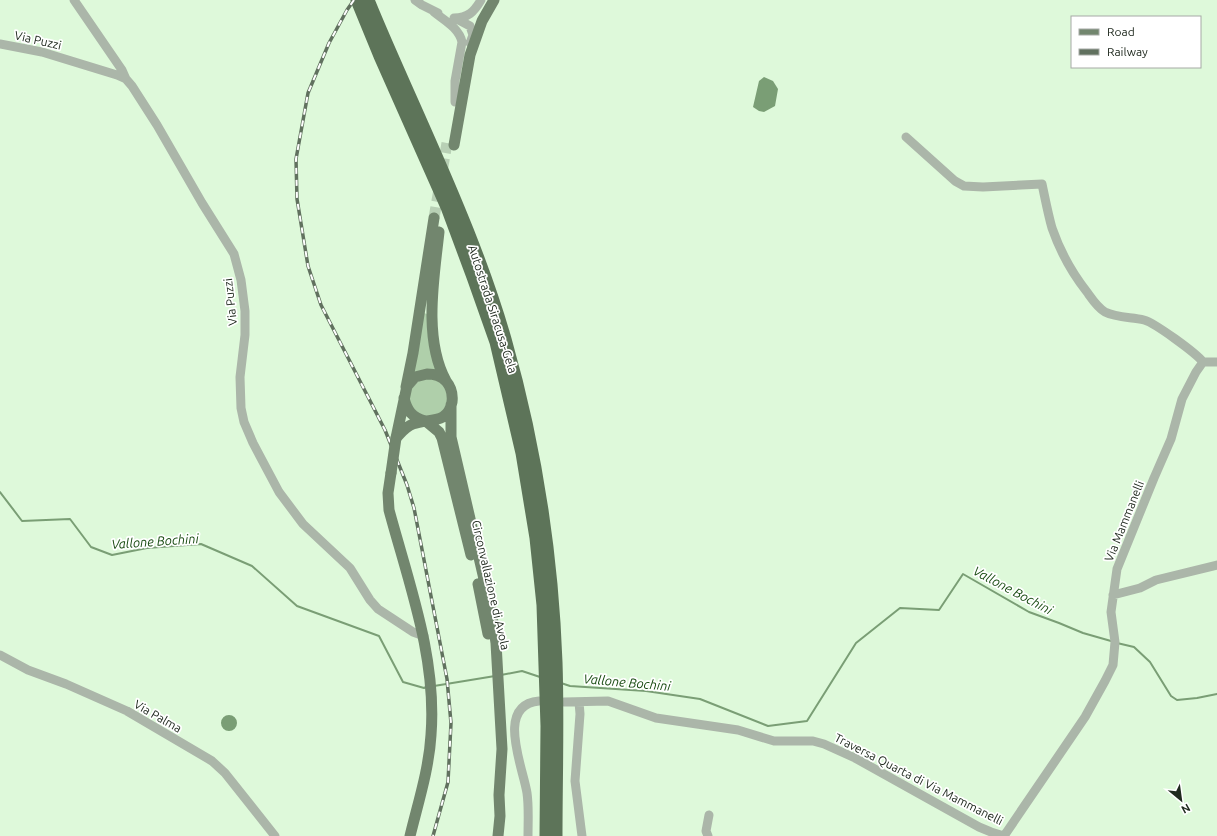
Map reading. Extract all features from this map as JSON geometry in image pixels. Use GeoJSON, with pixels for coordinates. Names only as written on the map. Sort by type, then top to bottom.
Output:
{"type":"FeatureCollection","features":[{"type":"Feature","properties":{"kind":"highway","name":"Autostrada Siracusa-Gela"},"geometry":{"type":"LineString","coordinates":[[368,0],[382,37],[457,204],[505,339],[532,451],[546,536],[551,660]]}},
{"type":"Feature","properties":{"kind":"highway","name":"Autostrada Siracusa-Gela"},"geometry":{"type":"LineString","coordinates":[[359,6],[447,207],[496,342],[522,453],[536,538],[543,605],[551,660]]}},
{"type":"Feature","properties":{"kind":"highway"},"geometry":{"type":"LineString","coordinates":[[551,660],[556,836]]}},
{"type":"Feature","properties":{"kind":"highway"},"geometry":{"type":"LineString","coordinates":[[546,836],[548,726],[551,686]]}},
{"type":"Feature","properties":{"kind":"main road"},"geometry":{"type":"LineString","coordinates":[[486,0],[472,30],[463,59],[455,102],[451,144],[475,40],[492,0]]}},
{"type":"Feature","properties":{"kind":"main road"},"geometry":{"type":"LineString","coordinates":[[396,438],[407,427],[413,424],[439,419],[444,416],[451,406],[452,394],[442,373],[436,352],[431,312],[437,218],[396,438],[388,493],[389,510],[424,636],[431,680],[431,736],[425,777],[410,836]]}},
{"type":"Feature","properties":{"kind":"main road"},"geometry":{"type":"LineString","coordinates":[[426,422],[417,419],[410,413],[406,406],[405,395],[411,381],[421,375],[426,374],[438,376],[448,383]]}},
{"type":"Feature","properties":{"kind":"main road","name":"Circonvallazione di Avola"},"geometry":{"type":"LineString","coordinates":[[451,406],[451,437],[491,609],[496,643],[497,666]]}},
{"type":"Feature","properties":{"kind":"main road","name":"Circonvallazione di Avola"},"geometry":{"type":"LineString","coordinates":[[426,422],[436,429],[442,438],[475,571],[490,644],[497,666]]}},
{"type":"Feature","properties":{"kind":"main road"},"geometry":{"type":"LineString","coordinates":[[497,666],[502,749],[498,836]]}},
{"type":"Feature","properties":{"kind":"main road"},"geometry":{"type":"LineString","coordinates":[[490,836],[499,795]]}},
{"type":"Feature","properties":{"kind":"street"},"geometry":{"type":"LineString","coordinates":[[74,0],[122,70],[126,79]]}},
{"type":"Feature","properties":{"kind":"street"},"geometry":{"type":"LineString","coordinates":[[415,0],[422,6],[454,22],[468,31],[476,28],[488,3],[492,0]]}},
{"type":"Feature","properties":{"kind":"street"},"geometry":{"type":"LineString","coordinates":[[454,22],[472,14],[481,0]]}},
{"type":"Feature","properties":{"kind":"street"},"geometry":{"type":"LineString","coordinates":[[454,22],[462,42],[455,81],[455,102]]}},
{"type":"Feature","properties":{"kind":"street"},"geometry":{"type":"LineString","coordinates":[[464,88],[464,70],[473,35],[472,30]]}},
{"type":"Feature","properties":{"kind":"street","name":"Via Puzzi"},"geometry":{"type":"LineString","coordinates":[[0,44],[48,54],[117,75],[126,79],[132,86],[234,254],[241,280],[245,311],[245,335],[240,377],[241,408],[244,422],[253,443],[279,492],[303,524],[350,568],[370,600],[378,609],[413,632],[424,636]]}},
{"type":"Feature","properties":{"kind":"street"},"geometry":{"type":"LineString","coordinates":[[906,137],[955,181],[964,186],[983,187],[1042,184],[1052,227],[1057,241],[1074,276],[1093,301],[1105,312],[1113,315],[1145,320],[1184,345],[1203,362],[1217,362]]}},
{"type":"Feature","properties":{"kind":"street","name":"Via Mammanelli"},"geometry":{"type":"LineString","coordinates":[[1004,836],[1085,717],[1112,665],[1114,642],[1111,612],[1117,569],[1171,439],[1182,399],[1203,362]]}},
{"type":"Feature","properties":{"kind":"street"},"geometry":{"type":"LineString","coordinates":[[1113,595],[1140,588],[1156,580],[1217,565]]}},
{"type":"Feature","properties":{"kind":"street","name":"Via Palma"},"geometry":{"type":"LineString","coordinates":[[0,655],[28,670],[66,684],[127,712],[212,761],[224,773],[275,836]]}},
{"type":"Feature","properties":{"kind":"street","name":"Traversa Quarta di Via Mammanelli"},"geometry":{"type":"LineString","coordinates":[[564,702],[591,700],[608,701],[656,718],[738,730],[774,741],[813,741],[824,744],[855,758],[979,826],[1004,836]]}},
{"type":"Feature","properties":{"kind":"street"},"geometry":{"type":"LineString","coordinates":[[528,836],[527,792],[518,760],[514,728],[516,717],[520,710],[532,702],[539,701]]}},
{"type":"Feature","properties":{"kind":"street"},"geometry":{"type":"LineString","coordinates":[[579,702],[580,714],[575,781],[582,836]]}},
{"type":"Feature","properties":{"kind":"street"},"geometry":{"type":"LineString","coordinates":[[708,836],[706,831],[709,815]]}},
{"type":"Feature","properties":{"kind":"shaded area"},"geometry":{"type":"Polygon","coordinates":[[[764,77],[773,81],[778,89],[775,106],[764,112],[753,107],[759,81],[764,77]]]}},
{"type":"Feature","properties":{"kind":"shaded area"},"geometry":{"type":"Polygon","coordinates":[[[424,313],[427,314],[438,371],[413,375],[424,313]]]}},
{"type":"Feature","properties":{"kind":"shaded area"},"geometry":{"type":"Polygon","coordinates":[[[433,378],[445,386],[449,399],[448,404],[440,415],[422,417],[409,404],[410,390],[420,380],[433,378]]]}},
{"type":"Feature","properties":{"kind":"shaded area"},"geometry":{"type":"Polygon","coordinates":[[[229,715],[235,717],[237,723],[235,729],[229,731],[223,729],[221,723],[223,717],[229,715]]]}},
{"type":"Feature","properties":{"kind":"waterway","name":"Vallone Bochini"},"geometry":{"type":"LineString","coordinates":[[0,492],[22,521],[70,519],[91,547],[112,555],[147,548],[201,544],[252,566],[297,606],[379,636],[403,682],[424,688],[426,687]]}},
{"type":"Feature","properties":{"kind":"waterway","name":"Vallone Bochini"},"geometry":{"type":"LineString","coordinates":[[561,683],[570,686],[646,691],[700,699],[768,726],[807,721],[856,643],[900,608],[939,610],[963,574],[1029,612],[1083,633],[1111,641]]}},
{"type":"Feature","properties":{"kind":"waterway","name":"Vallone Bochini"},"geometry":{"type":"LineString","coordinates":[[1117,643],[1134,647],[1150,662],[1171,696],[1177,700],[1217,694]]}},
{"type":"Feature","properties":{"kind":"waterway","name":"Vallone Bochini"},"geometry":{"type":"LineString","coordinates":[[501,675],[522,671],[540,677]]}},
{"type":"Feature","properties":{"kind":"waterway","name":"Vallone Bochini"},"geometry":{"type":"LineString","coordinates":[[434,686],[495,676]]}},
{"type":"Feature","properties":{"kind":"tunnel"},"geometry":{"type":"LineString","coordinates":[[434,218],[447,143]]}},
{"type":"Feature","properties":{"kind":"railway"},"geometry":{"type":"LineString","coordinates":[[354,0],[329,43],[308,93],[296,159],[297,199],[308,266],[321,305],[385,430],[407,485],[414,508],[447,679],[451,723],[448,782],[433,836]]}}]}
